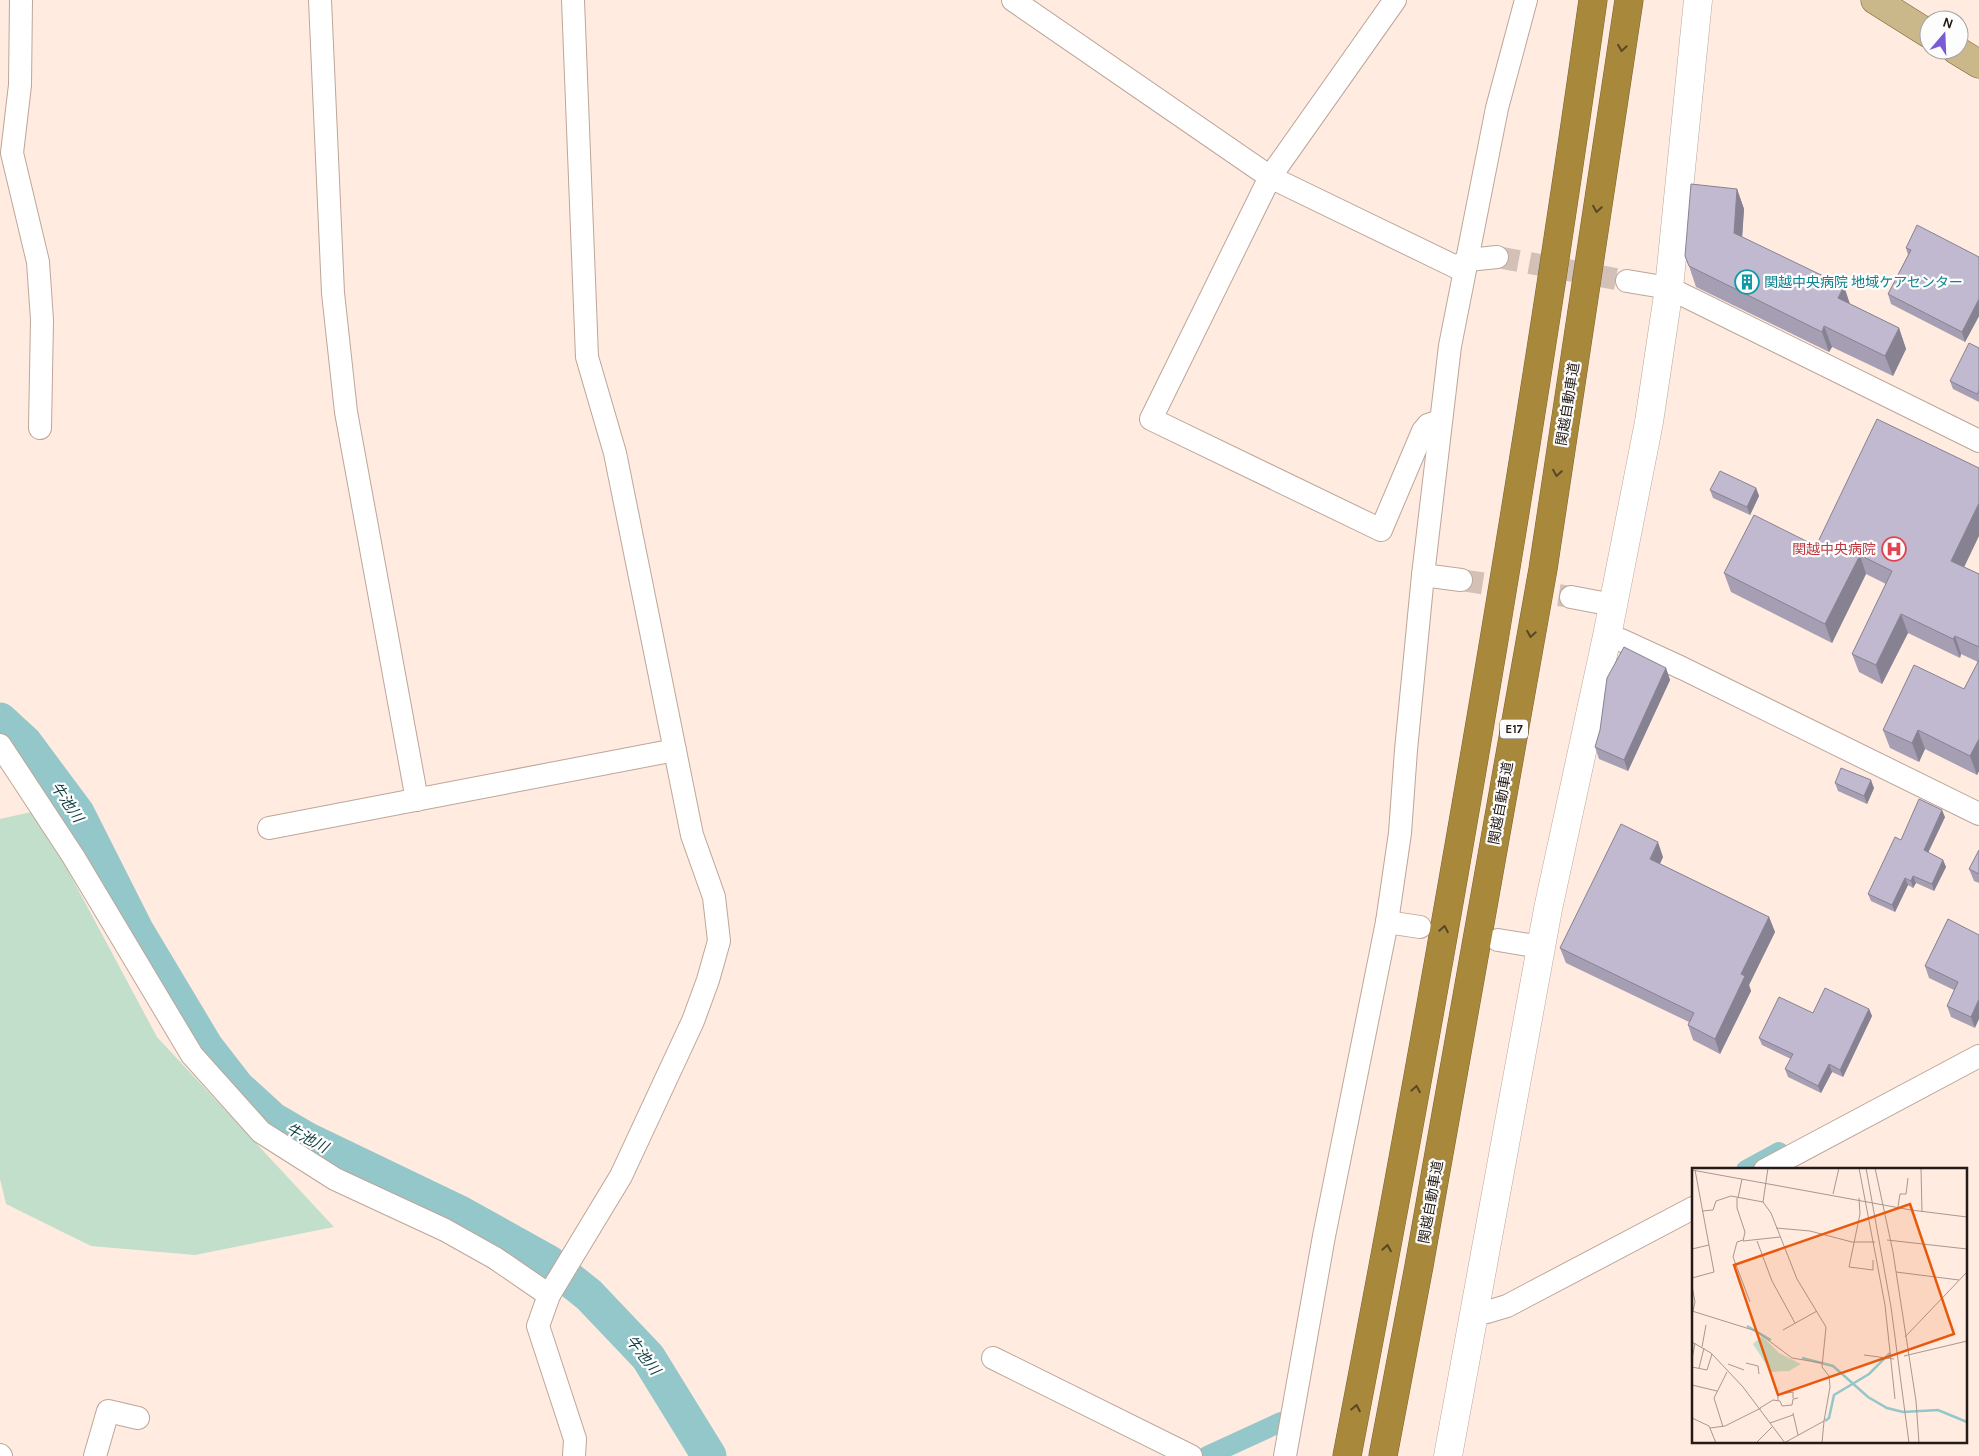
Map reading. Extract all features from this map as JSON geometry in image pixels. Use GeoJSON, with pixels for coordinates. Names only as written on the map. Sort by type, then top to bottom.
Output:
{"type":"FeatureCollection","features":[{"type":"Feature","properties":{"kind":"highway","name":"E17"},"geometry":{"type":"LineString","coordinates":[[1347,1456],[1384,1262],[1506,571],[1559,236],[1593,0]]}},
{"type":"Feature","properties":{"kind":"highway","name":"関越自動車道"},"geometry":{"type":"LineString","coordinates":[[1383,1456],[1420,1266],[1543,569],[1629,0]]}},
{"type":"Feature","properties":{"kind":"main road"},"geometry":{"type":"LineString","coordinates":[[1875,0],[1919,28]]}},
{"type":"Feature","properties":{"kind":"street"},"geometry":{"type":"LineString","coordinates":[[21,0],[20,85],[12,153],[38,262],[42,320],[40,428]]}},
{"type":"Feature","properties":{"kind":"street"},"geometry":{"type":"LineString","coordinates":[[320,0],[333,293],[346,412],[416,800]]}},
{"type":"Feature","properties":{"kind":"street"},"geometry":{"type":"LineString","coordinates":[[573,0],[587,357],[615,453],[692,835],[714,897],[719,940],[708,980],[693,1021],[621,1176],[552,1291],[538,1326],[574,1439],[574,1456]]}},
{"type":"Feature","properties":{"kind":"street"},"geometry":{"type":"LineString","coordinates":[[1013,0],[1270,177],[1456,267],[1468,260],[1497,257]]}},
{"type":"Feature","properties":{"kind":"street"},"geometry":{"type":"LineString","coordinates":[[1395,0],[1270,177],[1151,419],[1381,530],[1423,431],[1428,425],[1440,420]]}},
{"type":"Feature","properties":{"kind":"street"},"geometry":{"type":"LineString","coordinates":[[1285,1456],[1324,1236],[1388,922],[1400,834],[1423,576],[1450,346],[1497,108],[1526,0]]}},
{"type":"Feature","properties":{"kind":"street"},"geometry":{"type":"LineString","coordinates":[[1448,1456],[1541,947],[1607,636],[1648,422],[1669,288],[1698,0]]}},
{"type":"Feature","properties":{"kind":"street"},"geometry":{"type":"LineString","coordinates":[[1627,281],[1669,288],[1979,441]]}},
{"type":"Feature","properties":{"kind":"street"},"geometry":{"type":"LineString","coordinates":[[1423,576],[1461,580]]}},
{"type":"Feature","properties":{"kind":"street"},"geometry":{"type":"LineString","coordinates":[[1571,597],[1613,604]]}},
{"type":"Feature","properties":{"kind":"street"},"geometry":{"type":"LineString","coordinates":[[1607,636],[1621,640],[1682,668],[1979,814]]}},
{"type":"Feature","properties":{"kind":"street"},"geometry":{"type":"LineString","coordinates":[[0,745],[73,856],[192,1055],[262,1132],[335,1179],[445,1230],[552,1291]]}},
{"type":"Feature","properties":{"kind":"street"},"geometry":{"type":"LineString","coordinates":[[269,828],[674,750]]}},
{"type":"Feature","properties":{"kind":"street"},"geometry":{"type":"LineString","coordinates":[[1388,922],[1420,927]]}},
{"type":"Feature","properties":{"kind":"street"},"geometry":{"type":"LineString","coordinates":[[1498,940],[1541,947]]}},
{"type":"Feature","properties":{"kind":"street"},"geometry":{"type":"LineString","coordinates":[[1769,1168],[1979,1056]]}},
{"type":"Feature","properties":{"kind":"street"},"geometry":{"type":"LineString","coordinates":[[1474,1312],[1487,1312],[1507,1306],[1692,1209]]}},
{"type":"Feature","properties":{"kind":"street"},"geometry":{"type":"LineString","coordinates":[[993,1358],[1191,1456]]}},
{"type":"Feature","properties":{"kind":"street"},"geometry":{"type":"LineString","coordinates":[[95,1456],[108,1411],[138,1418]]}},
{"type":"Feature","properties":{"kind":"green space"},"geometry":{"type":"Polygon","coordinates":[[[36,811],[157,1037],[334,1227],[195,1255],[91,1246],[6,1204],[0,1179],[0,819],[36,811]]]}},
{"type":"Feature","properties":{"kind":"building"},"geometry":{"type":"Polygon","coordinates":[[[1691,184],[1737,189],[1734,233],[1844,286],[1838,298],[1899,328],[1885,356],[1824,326],[1822,332],[1689,266],[1685,256],[1691,184]]]}},
{"type":"Feature","properties":{"kind":"building"},"geometry":{"type":"Polygon","coordinates":[[[1917,225],[1979,257],[1979,299],[1962,332],[1888,294],[1911,250],[1906,248],[1917,225]]]}},
{"type":"Feature","properties":{"kind":"building"},"geometry":{"type":"Polygon","coordinates":[[[1969,343],[1979,348],[1979,391],[1977,394],[1950,381],[1969,343]]]}},
{"type":"Feature","properties":{"kind":"building"},"geometry":{"type":"Polygon","coordinates":[[[1877,419],[1979,468],[1979,503],[1951,561],[1979,574],[1979,647],[1955,636],[1953,639],[1901,614],[1876,665],[1852,654],[1892,571],[1860,555],[1825,624],[1724,573],[1754,515],[1816,546],[1877,419]]]}},
{"type":"Feature","properties":{"kind":"building"},"geometry":{"type":"Polygon","coordinates":[[[1720,471],[1756,488],[1747,507],[1710,490],[1720,471]]]}},
{"type":"Feature","properties":{"kind":"building"},"geometry":{"type":"Polygon","coordinates":[[[1624,647],[1666,668],[1624,760],[1595,747],[1600,730],[1607,678],[1624,647]]]}},
{"type":"Feature","properties":{"kind":"building"},"geometry":{"type":"Polygon","coordinates":[[[1979,660],[1979,739],[1970,756],[1918,730],[1912,743],[1883,730],[1914,665],[1964,689],[1979,660]]]}},
{"type":"Feature","properties":{"kind":"building"},"geometry":{"type":"Polygon","coordinates":[[[1841,768],[1871,780],[1864,796],[1835,783],[1841,768]]]}},
{"type":"Feature","properties":{"kind":"building"},"geometry":{"type":"Polygon","coordinates":[[[1919,799],[1942,810],[1924,850],[1943,860],[1932,884],[1913,876],[1911,881],[1905,878],[1892,905],[1868,894],[1895,837],[1901,840],[1919,799]]]}},
{"type":"Feature","properties":{"kind":"building"},"geometry":{"type":"Polygon","coordinates":[[[1621,824],[1658,842],[1650,859],[1769,917],[1741,974],[1745,976],[1715,1039],[1688,1025],[1694,1013],[1560,948],[1621,824]]]}},
{"type":"Feature","properties":{"kind":"building"},"geometry":{"type":"Polygon","coordinates":[[[1979,850],[1979,874],[1969,869],[1979,850]]]}},
{"type":"Feature","properties":{"kind":"building"},"geometry":{"type":"Polygon","coordinates":[[[1948,919],[1979,935],[1979,999],[1971,1017],[1947,1006],[1958,982],[1925,966],[1948,919]]]}},
{"type":"Feature","properties":{"kind":"building"},"geometry":{"type":"Polygon","coordinates":[[[1825,988],[1869,1009],[1840,1070],[1829,1064],[1818,1086],[1785,1069],[1793,1054],[1759,1038],[1779,997],[1813,1013],[1825,988]]]}},
{"type":"Feature","properties":{"kind":"waterway","name":"牛池川"},"geometry":{"type":"LineString","coordinates":[[0,720],[25,743],[77,813],[136,930],[206,1047],[237,1087],[272,1119],[308,1140],[460,1213],[548,1262],[589,1295],[648,1357],[709,1456]]}},
{"type":"Feature","properties":{"kind":"waterway"},"geometry":{"type":"LineString","coordinates":[[1750,1168],[1779,1152]]}},
{"type":"Feature","properties":{"kind":"waterway"},"geometry":{"type":"LineString","coordinates":[[1207,1456],[1281,1422]]}},
{"type":"Feature","properties":{"kind":"tunnel"},"geometry":{"type":"LineString","coordinates":[[1497,257],[1627,281]]}},
{"type":"Feature","properties":{"kind":"tunnel"},"geometry":{"type":"LineString","coordinates":[[1461,580],[1571,597]]}},
{"type":"Feature","properties":{"kind":"place","name":"関越中央病院 地域ケアセンター"},"geometry":{"type":"Point","coordinates":[1747,282]}},
{"type":"Feature","properties":{"kind":"place","name":"関越中央病院"},"geometry":{"type":"Point","coordinates":[1894,549]}}]}
